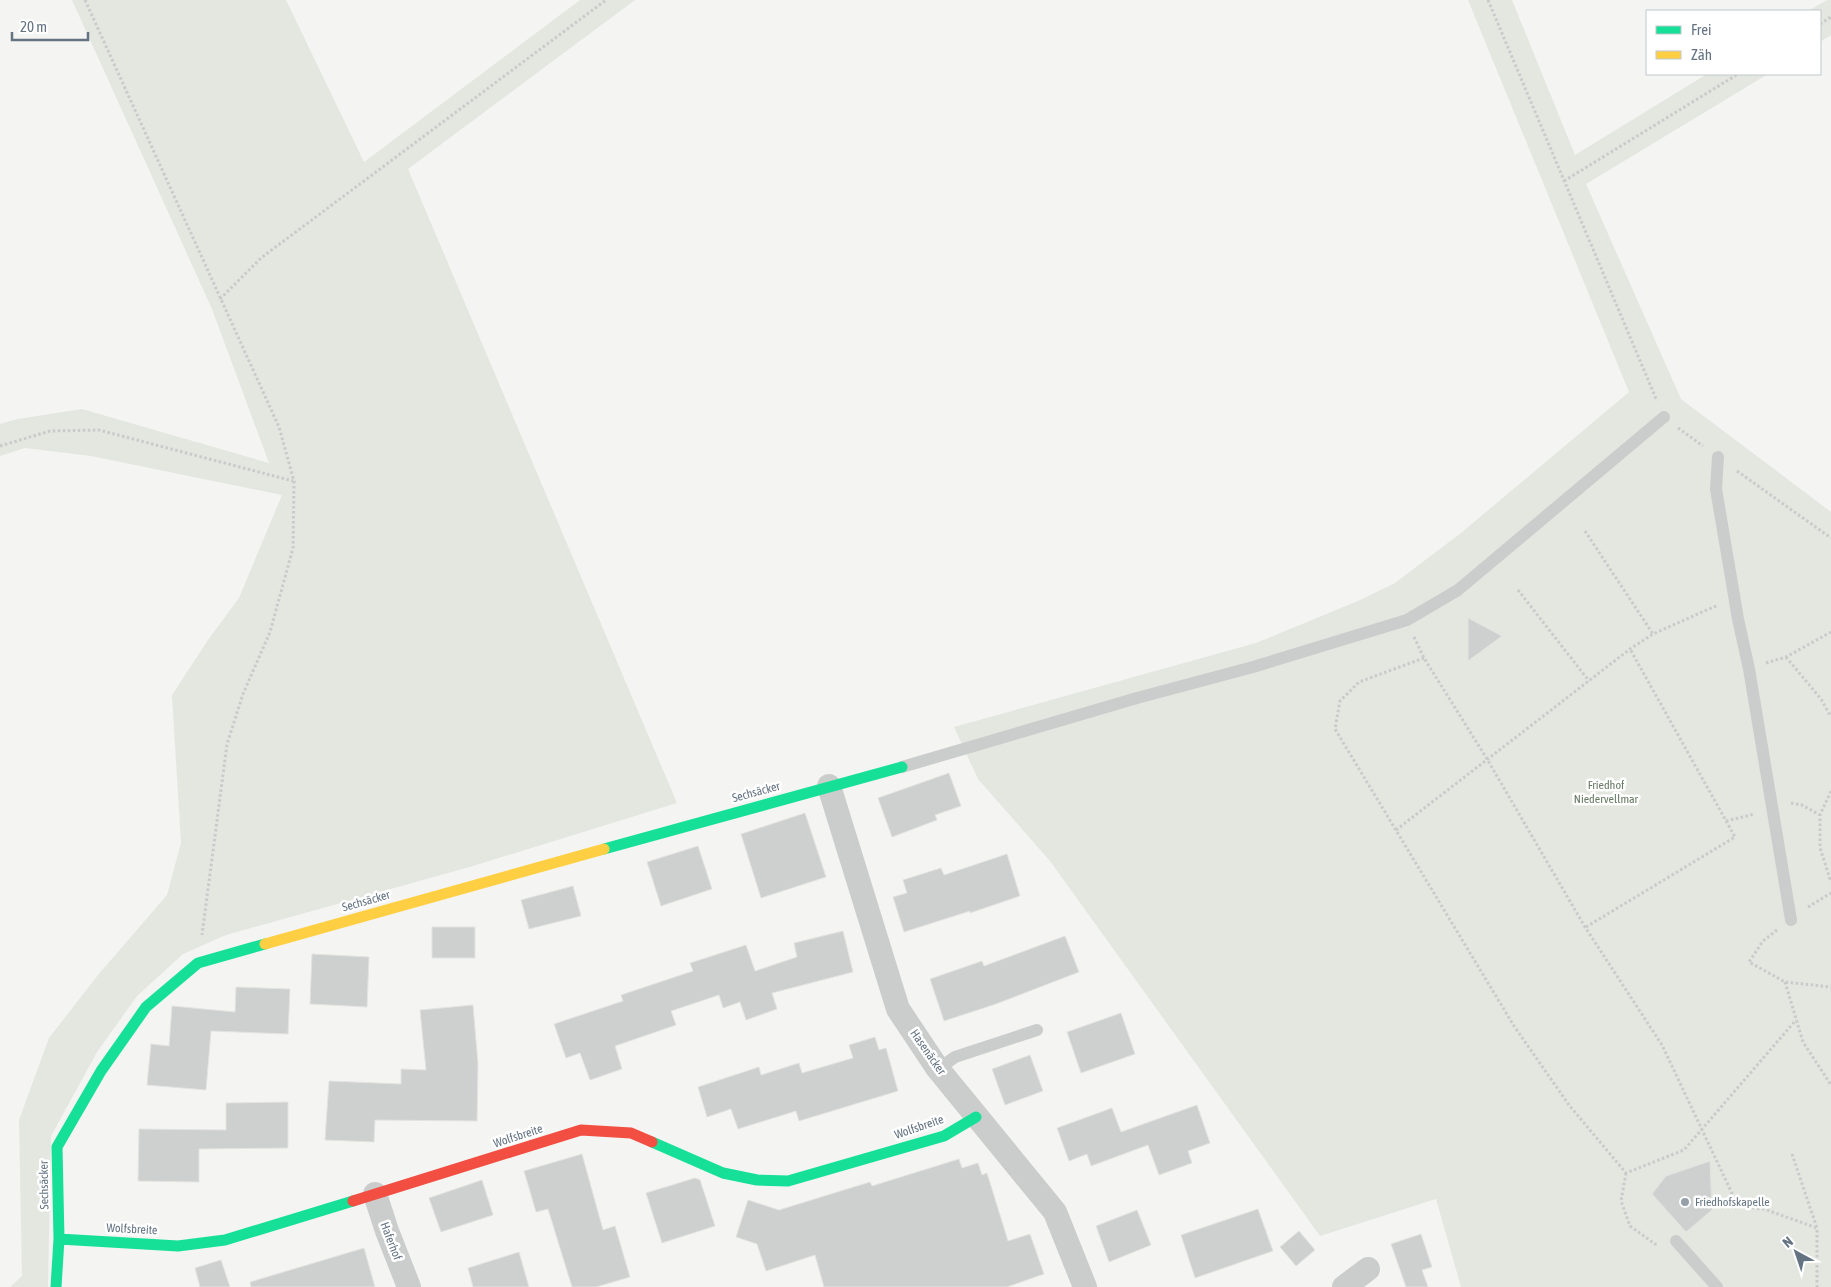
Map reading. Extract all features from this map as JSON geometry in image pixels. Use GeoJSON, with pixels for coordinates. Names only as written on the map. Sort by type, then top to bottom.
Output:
{"type":"FeatureCollection","features":[{"type":"Feature","properties":{"kind":"street","name":"Sechsäcker"},"geometry":{"type":"LineString","coordinates":[[56,1287],[58,1239],[57,1147],[101,1071],[146,1007],[198,963],[902,767]]}},
{"type":"Feature","properties":{"kind":"street","name":"Hasenäcker"},"geometry":{"type":"LineString","coordinates":[[829,786],[898,1009],[938,1069],[1054,1212],[1085,1287]]}},
{"type":"Feature","properties":{"kind":"street","name":"Wolfsbreite"},"geometry":{"type":"LineString","coordinates":[[58,1239],[178,1246],[225,1240],[581,1130],[631,1133],[723,1173],[757,1180],[788,1181],[944,1136],[976,1117]]}},
{"type":"Feature","properties":{"kind":"street","name":"Haferhof"},"geometry":{"type":"LineString","coordinates":[[375,1194],[409,1287]]}},
{"type":"Feature","properties":{"kind":"street"},"geometry":{"type":"LineString","coordinates":[[1344,1287],[1368,1269]]}},
{"type":"Feature","properties":{"kind":"lane"},"geometry":{"type":"LineString","coordinates":[[902,767],[1137,698],[1253,667],[1407,620],[1458,590],[1664,418]]}},
{"type":"Feature","properties":{"kind":"lane"},"geometry":{"type":"LineString","coordinates":[[1718,457],[1716,489],[1734,598],[1749,669],[1791,920]]}},
{"type":"Feature","properties":{"kind":"lane"},"geometry":{"type":"LineString","coordinates":[[938,1069],[956,1057],[1037,1030]]}},
{"type":"Feature","properties":{"kind":"lane"},"geometry":{"type":"LineString","coordinates":[[1676,1241],[1717,1287]]}},
{"type":"Feature","properties":{"kind":"path"},"geometry":{"type":"LineString","coordinates":[[85,0],[279,427],[294,481],[293,548],[270,632],[243,694],[227,744],[198,963]]}},
{"type":"Feature","properties":{"kind":"path"},"geometry":{"type":"LineString","coordinates":[[220,298],[261,258],[606,0]]}},
{"type":"Feature","properties":{"kind":"path"},"geometry":{"type":"LineString","coordinates":[[1488,0],[1664,418],[1831,538]]}},
{"type":"Feature","properties":{"kind":"path"},"geometry":{"type":"LineString","coordinates":[[1564,181],[1736,75]]}},
{"type":"Feature","properties":{"kind":"path"},"geometry":{"type":"LineString","coordinates":[[0,446],[50,431],[99,430],[294,481]]}},
{"type":"Feature","properties":{"kind":"path"},"geometry":{"type":"LineString","coordinates":[[1585,531],[1653,634]]}},
{"type":"Feature","properties":{"kind":"path"},"geometry":{"type":"LineString","coordinates":[[1518,590],[1589,681]]}},
{"type":"Feature","properties":{"kind":"path"},"geometry":{"type":"LineString","coordinates":[[1396,830],[1630,649],[1653,634],[1734,598]]}},
{"type":"Feature","properties":{"kind":"path"},"geometry":{"type":"LineString","coordinates":[[1407,620],[1424,658],[1585,927],[1662,1045],[1738,1206],[1764,1208],[1817,1228]]}},
{"type":"Feature","properties":{"kind":"path"},"geometry":{"type":"LineString","coordinates":[[1749,669],[1786,657],[1831,632]]}},
{"type":"Feature","properties":{"kind":"path"},"geometry":{"type":"LineString","coordinates":[[1585,927],[1735,837],[1630,649]]}},
{"type":"Feature","properties":{"kind":"path"},"geometry":{"type":"LineString","coordinates":[[1786,657],[1821,699],[1831,717]]}},
{"type":"Feature","properties":{"kind":"path"},"geometry":{"type":"LineString","coordinates":[[1424,658],[1359,682],[1340,701],[1335,729],[1514,1026],[1569,1105],[1626,1172]]}},
{"type":"Feature","properties":{"kind":"path"},"geometry":{"type":"LineString","coordinates":[[1831,791],[1820,815],[1820,848],[1831,882]]}},
{"type":"Feature","properties":{"kind":"path"},"geometry":{"type":"LineString","coordinates":[[1726,821],[1772,804],[1802,805],[1820,815]]}},
{"type":"Feature","properties":{"kind":"path"},"geometry":{"type":"LineString","coordinates":[[1831,893],[1762,942],[1748,962],[1784,982],[1831,987]]}},
{"type":"Feature","properties":{"kind":"path"},"geometry":{"type":"LineString","coordinates":[[1784,982],[1803,1042],[1831,1085]]}},
{"type":"Feature","properties":{"kind":"path"},"geometry":{"type":"LineString","coordinates":[[1626,1172],[1684,1150],[1796,1020]]}},
{"type":"Feature","properties":{"kind":"path"},"geometry":{"type":"LineString","coordinates":[[1792,1154],[1817,1228],[1817,1287]]}},
{"type":"Feature","properties":{"kind":"path"},"geometry":{"type":"LineString","coordinates":[[1626,1172],[1621,1201],[1630,1226],[1655,1244],[1676,1241]]}},
{"type":"Feature","properties":{"kind":"green space"},"geometry":{"type":"Polygon","coordinates":[[[72,0],[286,0],[364,162],[580,0],[635,0],[408,169],[677,803],[473,866],[226,935],[183,954],[137,996],[97,1052],[51,1136],[48,1287],[10,1287],[22,1276],[19,1120],[49,1038],[98,975],[167,895],[181,843],[172,695],[208,640],[239,598],[282,495],[91,456],[25,448],[0,456],[0,424],[18,419],[82,409],[269,463],[212,309],[72,0]]]}},
{"type":"Feature","properties":{"kind":"green space","name":"Friedhof Niedervellmar"},"geometry":{"type":"Polygon","coordinates":[[[1468,0],[1512,0],[1575,155],[1705,75],[1766,75],[1586,184],[1681,399],[1831,512],[1831,1287],[1461,1287],[1436,1199],[1320,1236],[1050,861],[978,779],[954,727],[1256,643],[1358,601],[1395,583],[1461,533],[1629,392],[1468,0]]]}},
{"type":"Feature","properties":{"kind":"green space"},"geometry":{"type":"Polygon","coordinates":[[[1827,0],[1831,0],[1831,35],[1821,41],[1821,10],[1810,10],[1827,0]]]}},
{"type":"Feature","properties":{"kind":"building"},"geometry":{"type":"Polygon","coordinates":[[[1468,618],[1502,636],[1468,661],[1468,618]]]}},
{"type":"Feature","properties":{"kind":"building"},"geometry":{"type":"Polygon","coordinates":[[[949,773],[961,806],[935,815],[937,820],[892,837],[878,798],[949,773]]]}},
{"type":"Feature","properties":{"kind":"building"},"geometry":{"type":"Polygon","coordinates":[[[805,813],[826,877],[761,898],[741,834],[805,813]]]}},
{"type":"Feature","properties":{"kind":"building"},"geometry":{"type":"Polygon","coordinates":[[[698,846],[712,889],[661,906],[647,862],[698,846]]]}},
{"type":"Feature","properties":{"kind":"building"},"geometry":{"type":"Polygon","coordinates":[[[1007,854],[1020,896],[904,932],[893,897],[907,893],[903,880],[941,868],[944,875],[1007,854]]]}},
{"type":"Feature","properties":{"kind":"building"},"geometry":{"type":"Polygon","coordinates":[[[573,886],[581,916],[529,929],[521,900],[573,886]]]}},
{"type":"Feature","properties":{"kind":"building"},"geometry":{"type":"Polygon","coordinates":[[[432,927],[475,927],[475,958],[432,958],[432,927]]]}},
{"type":"Feature","properties":{"kind":"building"},"geometry":{"type":"Polygon","coordinates":[[[843,931],[853,972],[772,993],[777,1009],[746,1020],[740,1002],[723,1008],[719,995],[671,1011],[676,1025],[615,1046],[622,1069],[590,1080],[580,1053],[566,1058],[554,1024],[623,1001],[621,995],[693,971],[690,963],[746,945],[755,971],[797,957],[794,943],[843,931]]]}},
{"type":"Feature","properties":{"kind":"building"},"geometry":{"type":"Polygon","coordinates":[[[1065,936],[1079,972],[996,1004],[944,1021],[930,979],[982,961],[984,966],[1065,936]]]}},
{"type":"Feature","properties":{"kind":"building"},"geometry":{"type":"Polygon","coordinates":[[[312,954],[369,957],[367,1007],[310,1004],[312,954]]]}},
{"type":"Feature","properties":{"kind":"building"},"geometry":{"type":"Polygon","coordinates":[[[236,987],[290,989],[288,1034],[211,1031],[206,1090],[147,1085],[151,1044],[169,1046],[172,1006],[235,1012],[236,987]]]}},
{"type":"Feature","properties":{"kind":"building"},"geometry":{"type":"Polygon","coordinates":[[[473,1005],[478,1064],[477,1121],[375,1120],[374,1142],[325,1140],[329,1081],[401,1084],[401,1069],[426,1070],[420,1010],[473,1005]]]}},
{"type":"Feature","properties":{"kind":"building"},"geometry":{"type":"Polygon","coordinates":[[[1121,1013],[1135,1054],[1081,1073],[1067,1032],[1121,1013]]]}},
{"type":"Feature","properties":{"kind":"building"},"geometry":{"type":"Polygon","coordinates":[[[875,1037],[879,1050],[886,1048],[898,1091],[799,1121],[796,1111],[738,1129],[731,1109],[707,1117],[698,1087],[759,1067],[761,1075],[799,1063],[802,1073],[853,1058],[849,1045],[875,1037]]]}},
{"type":"Feature","properties":{"kind":"building"},"geometry":{"type":"Polygon","coordinates":[[[1030,1055],[1043,1091],[1005,1105],[992,1069],[1030,1055]]]}},
{"type":"Feature","properties":{"kind":"building"},"geometry":{"type":"Polygon","coordinates":[[[288,1102],[288,1148],[199,1149],[199,1182],[138,1181],[139,1129],[226,1130],[226,1103],[288,1102]]]}},
{"type":"Feature","properties":{"kind":"building"},"geometry":{"type":"Polygon","coordinates":[[[1197,1105],[1210,1143],[1188,1151],[1192,1163],[1159,1175],[1148,1145],[1091,1166],[1087,1154],[1069,1161],[1057,1128],[1112,1108],[1121,1132],[1197,1105]]]}},
{"type":"Feature","properties":{"kind":"building"},"geometry":{"type":"Polygon","coordinates":[[[582,1154],[603,1230],[615,1226],[630,1277],[596,1287],[572,1287],[548,1209],[536,1212],[524,1171],[582,1154]]]}},
{"type":"Feature","properties":{"kind":"building"},"geometry":{"type":"Polygon","coordinates":[[[959,1159],[962,1168],[978,1163],[982,1175],[987,1173],[1008,1241],[1030,1234],[1044,1274],[1007,1287],[824,1287],[815,1255],[766,1271],[757,1244],[736,1237],[748,1200],[779,1210],[870,1182],[872,1186],[959,1159]]]}},
{"type":"Feature","properties":{"kind":"building","name":"Friedhofskapelle"},"geometry":{"type":"Polygon","coordinates":[[[1710,1161],[1712,1210],[1686,1232],[1652,1194],[1666,1176],[1710,1161]]]}},
{"type":"Feature","properties":{"kind":"building"},"geometry":{"type":"Polygon","coordinates":[[[695,1178],[700,1180],[715,1226],[662,1243],[646,1193],[695,1178]]]}},
{"type":"Feature","properties":{"kind":"building"},"geometry":{"type":"Polygon","coordinates":[[[482,1180],[493,1215],[441,1232],[429,1198],[482,1180]]]}},
{"type":"Feature","properties":{"kind":"building"},"geometry":{"type":"Polygon","coordinates":[[[1258,1209],[1273,1251],[1195,1278],[1181,1235],[1258,1209]]]}},
{"type":"Feature","properties":{"kind":"building"},"geometry":{"type":"Polygon","coordinates":[[[1137,1210],[1151,1245],[1109,1262],[1096,1226],[1137,1210]]]}},
{"type":"Feature","properties":{"kind":"building"},"geometry":{"type":"Polygon","coordinates":[[[1299,1231],[1315,1250],[1296,1266],[1280,1247],[1299,1231]]]}},
{"type":"Feature","properties":{"kind":"building"},"geometry":{"type":"Polygon","coordinates":[[[1421,1234],[1432,1267],[1422,1270],[1428,1287],[1406,1287],[1391,1244],[1421,1234]]]}},
{"type":"Feature","properties":{"kind":"building"},"geometry":{"type":"Polygon","coordinates":[[[364,1248],[375,1287],[251,1287],[250,1282],[364,1248]]]}},
{"type":"Feature","properties":{"kind":"building"},"geometry":{"type":"Polygon","coordinates":[[[519,1252],[529,1287],[473,1287],[468,1268],[519,1252]]]}},
{"type":"Feature","properties":{"kind":"building"},"geometry":{"type":"Polygon","coordinates":[[[221,1260],[230,1287],[200,1287],[195,1268],[221,1260]]]}},
{"type":"Feature","properties":{"kind":"traffic: fast"},"geometry":{"type":"LineString","coordinates":[[604,849],[902,767]]}},
{"type":"Feature","properties":{"kind":"traffic: fast"},"geometry":{"type":"LineString","coordinates":[[56,1287],[59,1239],[57,1147],[101,1071],[146,1007],[198,963],[265,944]]}},
{"type":"Feature","properties":{"kind":"traffic: fast"},"geometry":{"type":"LineString","coordinates":[[652,1142],[723,1173],[757,1180],[788,1181],[944,1136],[976,1117]]}},
{"type":"Feature","properties":{"kind":"traffic: fast"},"geometry":{"type":"LineString","coordinates":[[59,1239],[178,1246],[225,1240],[353,1201]]}},
{"type":"Feature","properties":{"kind":"traffic: slow"},"geometry":{"type":"LineString","coordinates":[[265,944],[604,849]]}},
{"type":"Feature","properties":{"kind":"traffic: jam"},"geometry":{"type":"LineString","coordinates":[[353,1201],[581,1130],[631,1133],[652,1142]]}},
{"type":"Feature","properties":{"kind":"place","name":"Friedhofskapelle"},"geometry":{"type":"Point","coordinates":[1685,1202]}}]}
